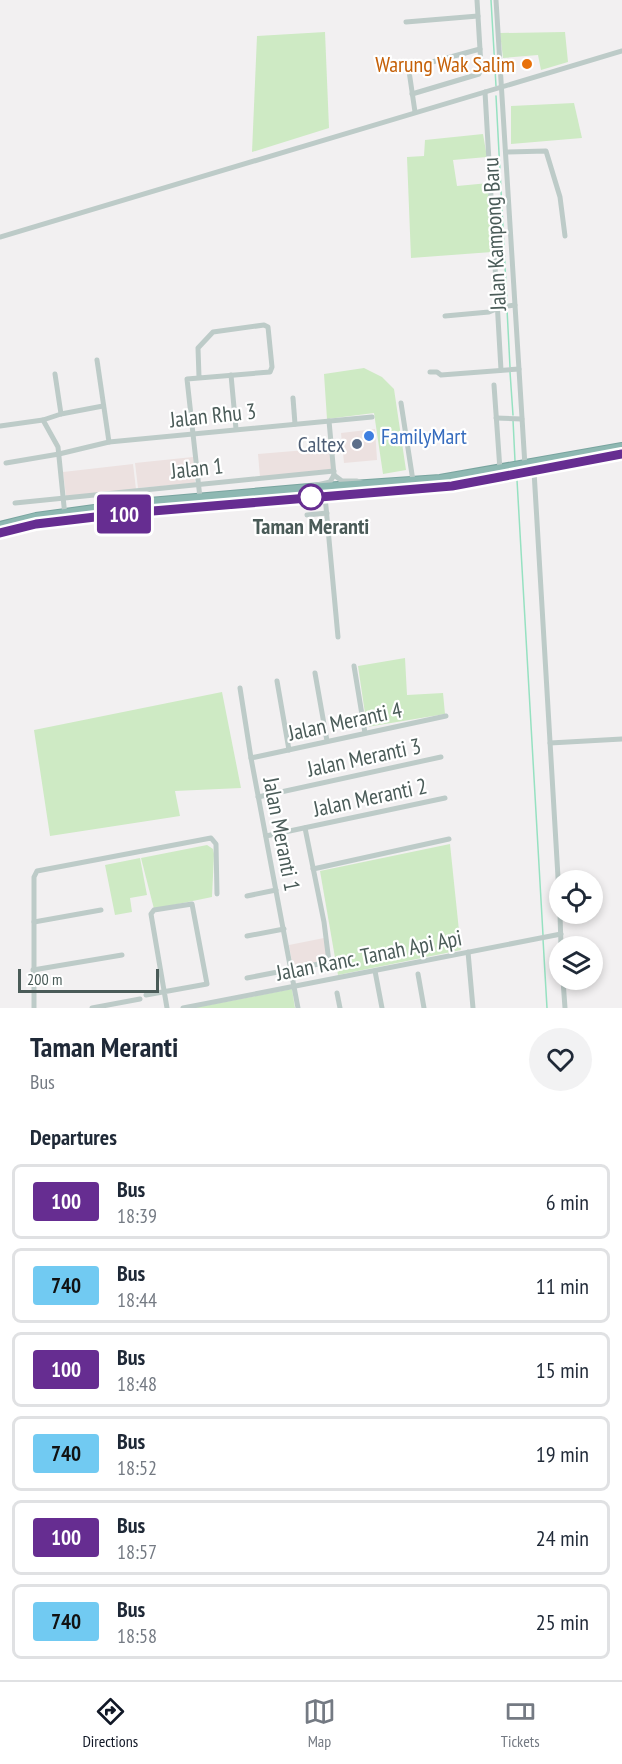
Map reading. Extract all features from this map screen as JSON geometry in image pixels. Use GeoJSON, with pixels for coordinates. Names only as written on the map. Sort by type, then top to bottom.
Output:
{"type":"FeatureCollection","features":[{"type":"Feature","properties":{"kind":"highway"},"geometry":{"type":"LineString","coordinates":[[0,533],[65,517],[138,503],[440,479],[525,466],[622,447]]}},
{"type":"Feature","properties":{"kind":"highway"},"geometry":{"type":"LineString","coordinates":[[0,526],[10,522],[65,517],[452,486],[622,454]]}},
{"type":"Feature","properties":{"kind":"street"},"geometry":{"type":"LineString","coordinates":[[412,94],[476,76],[481,66],[477,0]]}},
{"type":"Feature","properties":{"kind":"street","name":"Jalan Kampong Baru"},"geometry":{"type":"LineString","coordinates":[[496,0],[513,305],[510,370],[525,466]]}},
{"type":"Feature","properties":{"kind":"street"},"geometry":{"type":"LineString","coordinates":[[406,22],[478,15]]}},
{"type":"Feature","properties":{"kind":"street"},"geometry":{"type":"LineString","coordinates":[[415,112],[410,68],[480,49]]}},
{"type":"Feature","properties":{"kind":"street"},"geometry":{"type":"LineString","coordinates":[[0,237],[622,51]]}},
{"type":"Feature","properties":{"kind":"street"},"geometry":{"type":"LineString","coordinates":[[430,372],[441,375],[510,370],[500,308],[485,92]]}},
{"type":"Feature","properties":{"kind":"street"},"geometry":{"type":"LineString","coordinates":[[506,152],[546,151],[560,196],[565,236]]}},
{"type":"Feature","properties":{"kind":"street"},"geometry":{"type":"LineString","coordinates":[[445,316],[489,312],[513,305]]}},
{"type":"Feature","properties":{"kind":"street"},"geometry":{"type":"LineString","coordinates":[[199,377],[198,348],[213,332],[264,325],[268,329],[271,370],[189,378],[187,381],[200,498]]}},
{"type":"Feature","properties":{"kind":"street"},"geometry":{"type":"LineString","coordinates":[[97,360],[109,442]]}},
{"type":"Feature","properties":{"kind":"street"},"geometry":{"type":"LineString","coordinates":[[55,374],[61,414]]}},
{"type":"Feature","properties":{"kind":"street"},"geometry":{"type":"LineString","coordinates":[[231,375],[236,429]]}},
{"type":"Feature","properties":{"kind":"street"},"geometry":{"type":"LineString","coordinates":[[494,385],[500,470]]}},
{"type":"Feature","properties":{"kind":"street"},"geometry":{"type":"LineString","coordinates":[[293,398],[295,424]]}},
{"type":"Feature","properties":{"kind":"street"},"geometry":{"type":"LineString","coordinates":[[401,403],[413,481]]}},
{"type":"Feature","properties":{"kind":"street"},"geometry":{"type":"LineString","coordinates":[[0,426],[43,420],[103,406]]}},
{"type":"Feature","properties":{"kind":"street","name":"Jalan Rhu 3"},"geometry":{"type":"LineString","coordinates":[[6,463],[109,442],[372,417]]}},
{"type":"Feature","properties":{"kind":"street"},"geometry":{"type":"LineString","coordinates":[[496,418],[519,419]]}},
{"type":"Feature","properties":{"kind":"street"},"geometry":{"type":"LineString","coordinates":[[43,420],[55,441],[59,454],[65,517]]}},
{"type":"Feature","properties":{"kind":"street"},"geometry":{"type":"LineString","coordinates":[[309,488],[330,482],[334,473],[329,422]]}},
{"type":"Feature","properties":{"kind":"street"},"geometry":{"type":"LineString","coordinates":[[534,471],[558,870]]}},
{"type":"Feature","properties":{"kind":"street"},"geometry":{"type":"LineString","coordinates":[[334,473],[342,481],[357,480],[365,484]]}},
{"type":"Feature","properties":{"kind":"street","name":"Jalan 1"},"geometry":{"type":"LineString","coordinates":[[15,503],[334,473]]}},
{"type":"Feature","properties":{"kind":"street"},"geometry":{"type":"LineString","coordinates":[[137,491],[138,503]]}},
{"type":"Feature","properties":{"kind":"street"},"geometry":{"type":"LineString","coordinates":[[325,496],[338,638]]}},
{"type":"Feature","properties":{"kind":"street"},"geometry":{"type":"LineString","coordinates":[[307,515],[327,513]]}},
{"type":"Feature","properties":{"kind":"street"},"geometry":{"type":"LineString","coordinates":[[354,666],[365,733]]}},
{"type":"Feature","properties":{"kind":"street"},"geometry":{"type":"LineString","coordinates":[[315,673],[327,741]]}},
{"type":"Feature","properties":{"kind":"street"},"geometry":{"type":"LineString","coordinates":[[277,681],[289,750]]}},
{"type":"Feature","properties":{"kind":"street","name":"Jalan Meranti 1"},"geometry":{"type":"LineString","coordinates":[[240,688],[251,759],[298,1008]]}},
{"type":"Feature","properties":{"kind":"street","name":"Jalan Meranti 4"},"geometry":{"type":"LineString","coordinates":[[251,759],[446,716]]}},
{"type":"Feature","properties":{"kind":"street"},"geometry":{"type":"LineString","coordinates":[[550,743],[622,739]]}},
{"type":"Feature","properties":{"kind":"street","name":"Jalan Meranti 3"},"geometry":{"type":"LineString","coordinates":[[258,797],[441,757]]}},
{"type":"Feature","properties":{"kind":"street","name":"Jalan Meranti 2"},"geometry":{"type":"LineString","coordinates":[[266,836],[445,798]]}},
{"type":"Feature","properties":{"kind":"street"},"geometry":{"type":"LineString","coordinates":[[247,978],[329,962],[305,828]]}},
{"type":"Feature","properties":{"kind":"street"},"geometry":{"type":"LineString","coordinates":[[34,1008],[33,877],[38,871],[211,838],[216,844],[217,894]]}},
{"type":"Feature","properties":{"kind":"street"},"geometry":{"type":"LineString","coordinates":[[313,869],[448,838]]}},
{"type":"Feature","properties":{"kind":"street"},"geometry":{"type":"LineString","coordinates":[[247,896],[276,890]]}},
{"type":"Feature","properties":{"kind":"street"},"geometry":{"type":"LineString","coordinates":[[92,1008],[164,991],[207,984],[192,904],[154,910],[151,914],[164,991],[167,1008]]}},
{"type":"Feature","properties":{"kind":"street"},"geometry":{"type":"LineString","coordinates":[[34,922],[101,910]]}},
{"type":"Feature","properties":{"kind":"street"},"geometry":{"type":"LineString","coordinates":[[561,924],[561,934]]}},
{"type":"Feature","properties":{"kind":"street"},"geometry":{"type":"LineString","coordinates":[[247,936],[284,929]]}},
{"type":"Feature","properties":{"kind":"street","name":"Jalan Ranc. Tanah Api Api"},"geometry":{"type":"LineString","coordinates":[[187,1008],[561,934]]}},
{"type":"Feature","properties":{"kind":"street"},"geometry":{"type":"LineString","coordinates":[[468,952],[473,1008]]}},
{"type":"Feature","properties":{"kind":"street"},"geometry":{"type":"LineString","coordinates":[[33,970],[122,955]]}},
{"type":"Feature","properties":{"kind":"street"},"geometry":{"type":"LineString","coordinates":[[375,971],[382,1008]]}},
{"type":"Feature","properties":{"kind":"street"},"geometry":{"type":"LineString","coordinates":[[418,974],[424,1008]]}},
{"type":"Feature","properties":{"kind":"street"},"geometry":{"type":"LineString","coordinates":[[564,990],[565,1008]]}},
{"type":"Feature","properties":{"kind":"street"},"geometry":{"type":"LineString","coordinates":[[337,993],[340,1008]]}},
{"type":"Feature","properties":{"kind":"shaded area"},"geometry":{"type":"Polygon","coordinates":[[[375,429],[377,460],[344,463],[341,433],[375,429]]]}},
{"type":"Feature","properties":{"kind":"shaded area"},"geometry":{"type":"Polygon","coordinates":[[[330,448],[333,469],[260,477],[258,454],[330,448]]]}},
{"type":"Feature","properties":{"kind":"shaded area"},"geometry":{"type":"Polygon","coordinates":[[[193,457],[195,483],[138,488],[135,463],[193,457]]]}},
{"type":"Feature","properties":{"kind":"shaded area"},"geometry":{"type":"Polygon","coordinates":[[[133,464],[136,489],[66,496],[63,472],[133,464]]]}},
{"type":"Feature","properties":{"kind":"shaded area"},"geometry":{"type":"Polygon","coordinates":[[[324,938],[328,960],[293,968],[289,945],[324,938]]]}},
{"type":"Feature","properties":{"kind":"green space"},"geometry":{"type":"Polygon","coordinates":[[[325,32],[329,128],[252,152],[257,36],[325,32]]]}},
{"type":"Feature","properties":{"kind":"green space"},"geometry":{"type":"Polygon","coordinates":[[[565,32],[568,62],[541,70],[538,55],[503,58],[500,33],[565,32]]]}},
{"type":"Feature","properties":{"kind":"green space"},"geometry":{"type":"Polygon","coordinates":[[[574,103],[582,138],[511,144],[511,106],[574,103]]]}},
{"type":"Feature","properties":{"kind":"green space"},"geometry":{"type":"Polygon","coordinates":[[[483,134],[487,157],[453,160],[457,186],[489,183],[492,252],[411,258],[407,157],[424,156],[425,140],[483,134]]]}},
{"type":"Feature","properties":{"kind":"green space"},"geometry":{"type":"Polygon","coordinates":[[[364,368],[382,377],[394,389],[406,470],[383,474],[374,413],[327,419],[324,374],[364,368]]]}},
{"type":"Feature","properties":{"kind":"green space"},"geometry":{"type":"Polygon","coordinates":[[[405,658],[407,695],[443,693],[445,714],[367,727],[358,666],[405,658]]]}},
{"type":"Feature","properties":{"kind":"green space"},"geometry":{"type":"Polygon","coordinates":[[[222,692],[241,788],[175,791],[180,816],[50,836],[34,730],[222,692]]]}},
{"type":"Feature","properties":{"kind":"green space"},"geometry":{"type":"Polygon","coordinates":[[[450,844],[461,950],[338,975],[320,871],[450,844]]]}},
{"type":"Feature","properties":{"kind":"green space"},"geometry":{"type":"Polygon","coordinates":[[[207,845],[213,849],[214,854],[212,897],[154,909],[141,858],[207,845]]]}},
{"type":"Feature","properties":{"kind":"green space"},"geometry":{"type":"Polygon","coordinates":[[[140,858],[147,895],[130,898],[132,912],[115,915],[105,865],[140,858]]]}},
{"type":"Feature","properties":{"kind":"green space"},"geometry":{"type":"Polygon","coordinates":[[[292,989],[295,1008],[193,1008],[292,989]]]}},
{"type":"Feature","properties":{"kind":"waterway"},"geometry":{"type":"LineString","coordinates":[[491,0],[496,86]]}},
{"type":"Feature","properties":{"kind":"waterway"},"geometry":{"type":"LineString","coordinates":[[496,96],[507,304]]}},
{"type":"Feature","properties":{"kind":"waterway"},"geometry":{"type":"LineString","coordinates":[[507,309],[510,367]]}},
{"type":"Feature","properties":{"kind":"waterway"},"geometry":{"type":"LineString","coordinates":[[510,372],[513,415]]}},
{"type":"Feature","properties":{"kind":"waterway"},"geometry":{"type":"LineString","coordinates":[[513,420],[515,461]]}},
{"type":"Feature","properties":{"kind":"waterway"},"geometry":{"type":"LineString","coordinates":[[517,480],[543,935]]}},
{"type":"Feature","properties":{"kind":"waterway"},"geometry":{"type":"LineString","coordinates":[[543,939],[547,1008]]}},
{"type":"Feature","properties":{"kind":"bus line","name":"100"},"geometry":{"type":"LineString","coordinates":[[0,533],[36,524],[129,513],[452,486],[622,454]]}},
{"type":"Feature","properties":{"kind":"place","name":"Warung Wak Salim"},"geometry":{"type":"Point","coordinates":[527,64]}},
{"type":"Feature","properties":{"kind":"place","name":"FamilyMart"},"geometry":{"type":"Point","coordinates":[369,436]}},
{"type":"Feature","properties":{"kind":"place","name":"Caltex"},"geometry":{"type":"Point","coordinates":[357,444]}},
{"type":"Feature","properties":{"kind":"place","name":"Taman Meranti"},"geometry":{"type":"Point","coordinates":[311,497]}}]}
